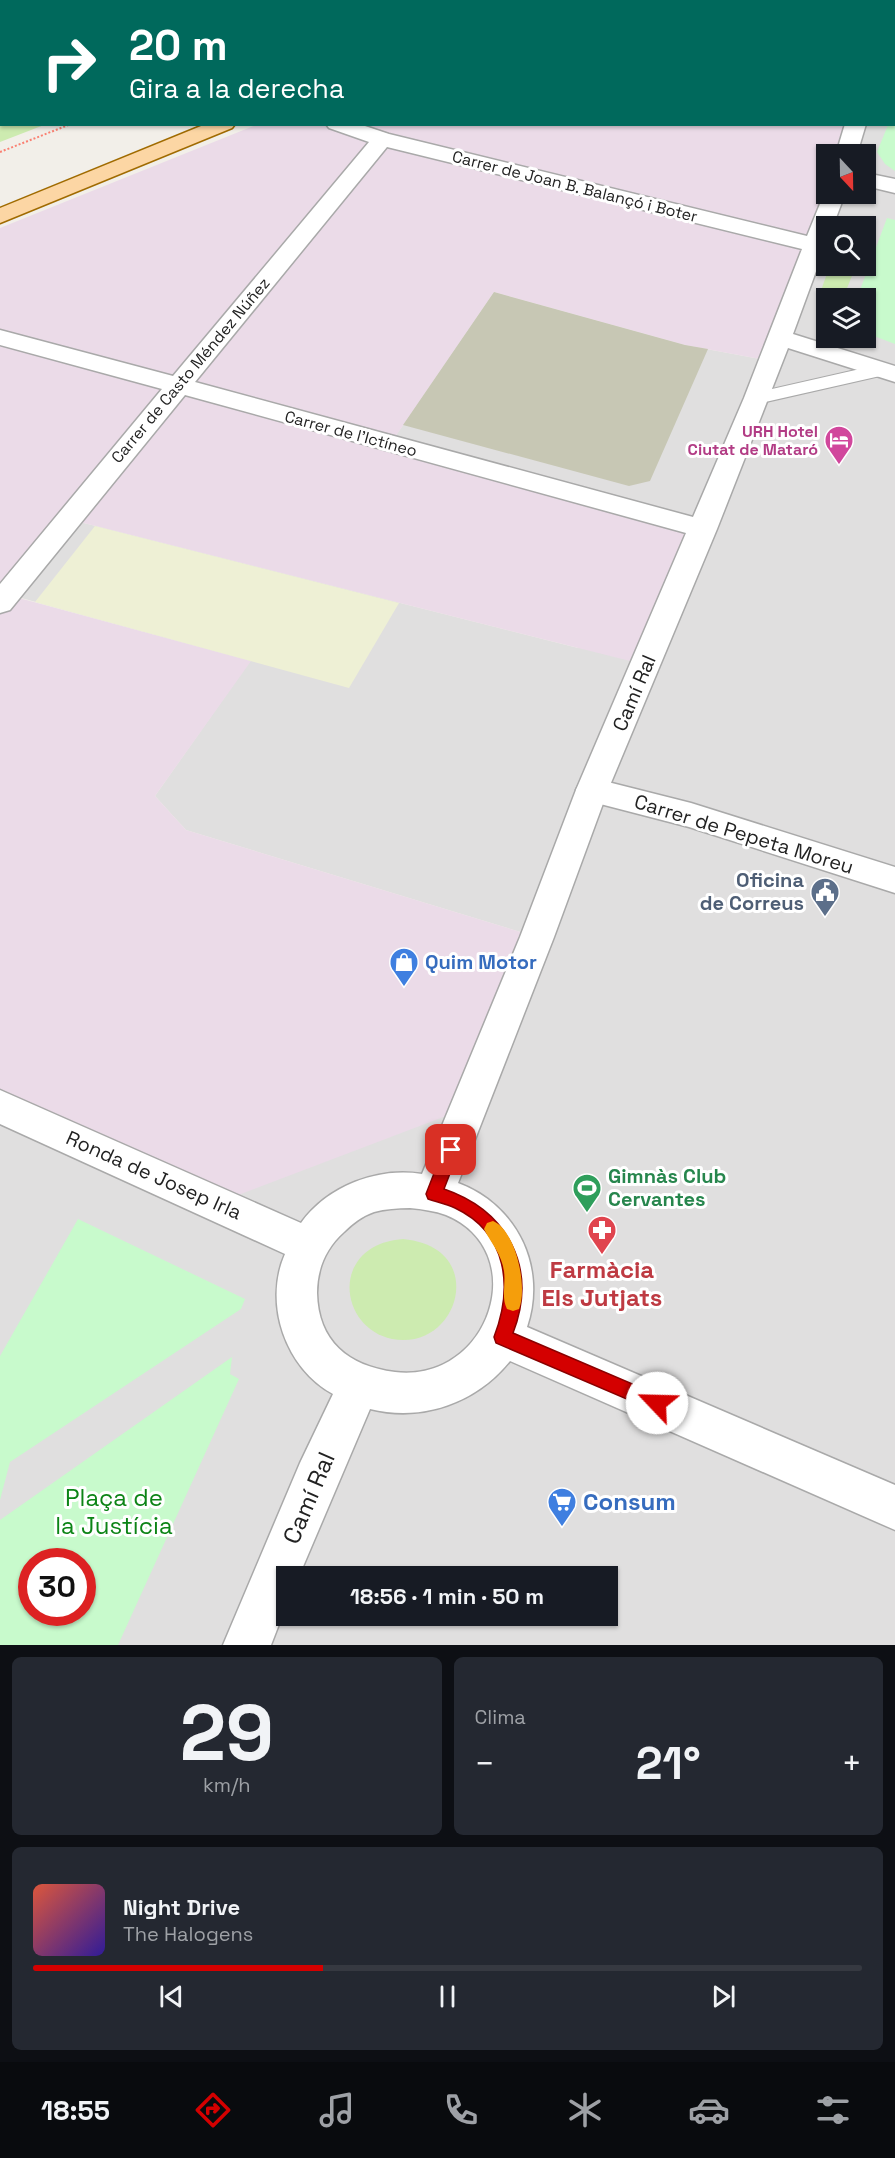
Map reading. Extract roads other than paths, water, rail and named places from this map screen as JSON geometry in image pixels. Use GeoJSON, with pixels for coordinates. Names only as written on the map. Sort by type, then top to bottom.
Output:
{"type":"FeatureCollection","features":[{"type":"Feature","properties":{"kind":"main road"},"geometry":{"type":"LineString","coordinates":[[0,198],[179,126]]}},
{"type":"Feature","properties":{"kind":"main road"},"geometry":{"type":"LineString","coordinates":[[0,216],[220,126]]}},
{"type":"Feature","properties":{"kind":"street","name":"Carrer de Joan B. Balançó i Boter"},"geometry":{"type":"LineString","coordinates":[[342,126],[382,139],[814,245]]}},
{"type":"Feature","properties":{"kind":"street"},"geometry":{"type":"LineString","coordinates":[[850,144],[855,126]]}},
{"type":"Feature","properties":{"kind":"street","name":"Carrer de Casto Méndez Núñez"},"geometry":{"type":"LineString","coordinates":[[0,603],[382,139]]}},
{"type":"Feature","properties":{"kind":"street"},"geometry":{"type":"LineString","coordinates":[[876,182],[895,186]]}},
{"type":"Feature","properties":{"kind":"street","name":"Camí Ral"},"geometry":{"type":"LineString","coordinates":[[434,1194],[537,937],[592,790],[757,398],[830,204]]}},
{"type":"Feature","properties":{"kind":"street","name":"Carrer de l'Ictíneo"},"geometry":{"type":"LineString","coordinates":[[0,337],[176,387],[703,529]]}},
{"type":"Feature","properties":{"kind":"street"},"geometry":{"type":"LineString","coordinates":[[780,338],[889,372]]}},
{"type":"Feature","properties":{"kind":"street","name":"Carrer de Pepeta Moreu"},"geometry":{"type":"LineString","coordinates":[[592,790],[691,814],[895,880]]}},
{"type":"Feature","properties":{"kind":"street","name":"Ronda de Josep Irla"},"geometry":{"type":"LineString","coordinates":[[0,1106],[307,1245]]}},
{"type":"Feature","properties":{"kind":"street"},"geometry":{"type":"LineString","coordinates":[[402,1190],[434,1194],[460,1202],[479,1214],[494,1230],[505,1249],[513,1271],[514,1293],[511,1315],[502,1337],[483,1362],[459,1380],[428,1391],[397,1394],[359,1386],[334,1371],[313,1351],[300,1325],[295,1299],[297,1272],[307,1245],[321,1226],[340,1210],[361,1198],[402,1190]]}},
{"type":"Feature","properties":{"kind":"street"},"geometry":{"type":"LineString","coordinates":[[502,1337],[895,1508]]}},
{"type":"Feature","properties":{"kind":"street","name":"Camí Ral"},"geometry":{"type":"LineString","coordinates":[[247,1645],[316,1479],[359,1386]]}},
{"type":"Feature","properties":{"kind":"lane"},"geometry":{"type":"LineString","coordinates":[[757,398],[889,372]]}},
{"type":"Feature","properties":{"kind":"place","name":"URH Hotel Ciutat de Mataró"},"geometry":{"type":"Point","coordinates":[839,466]}},
{"type":"Feature","properties":{"kind":"place","name":"Oficina de Correus"},"geometry":{"type":"Point","coordinates":[825,918]}},
{"type":"Feature","properties":{"kind":"place","name":"Quim Motor"},"geometry":{"type":"Point","coordinates":[404,988]}},
{"type":"Feature","properties":{"kind":"place","name":"Gimnàs Club Cervantes"},"geometry":{"type":"Point","coordinates":[587,1214]}},
{"type":"Feature","properties":{"kind":"place","name":"Farmàcia Els Jutjats"},"geometry":{"type":"Point","coordinates":[602,1256]}},
{"type":"Feature","properties":{"kind":"place","name":"Consum"},"geometry":{"type":"Point","coordinates":[562,1528]}},
{"type":"Feature","properties":{"kind":"park label","name":"Plaça de la Justícia"},"geometry":{"type":"Point","coordinates":[114,1512]}}]}
